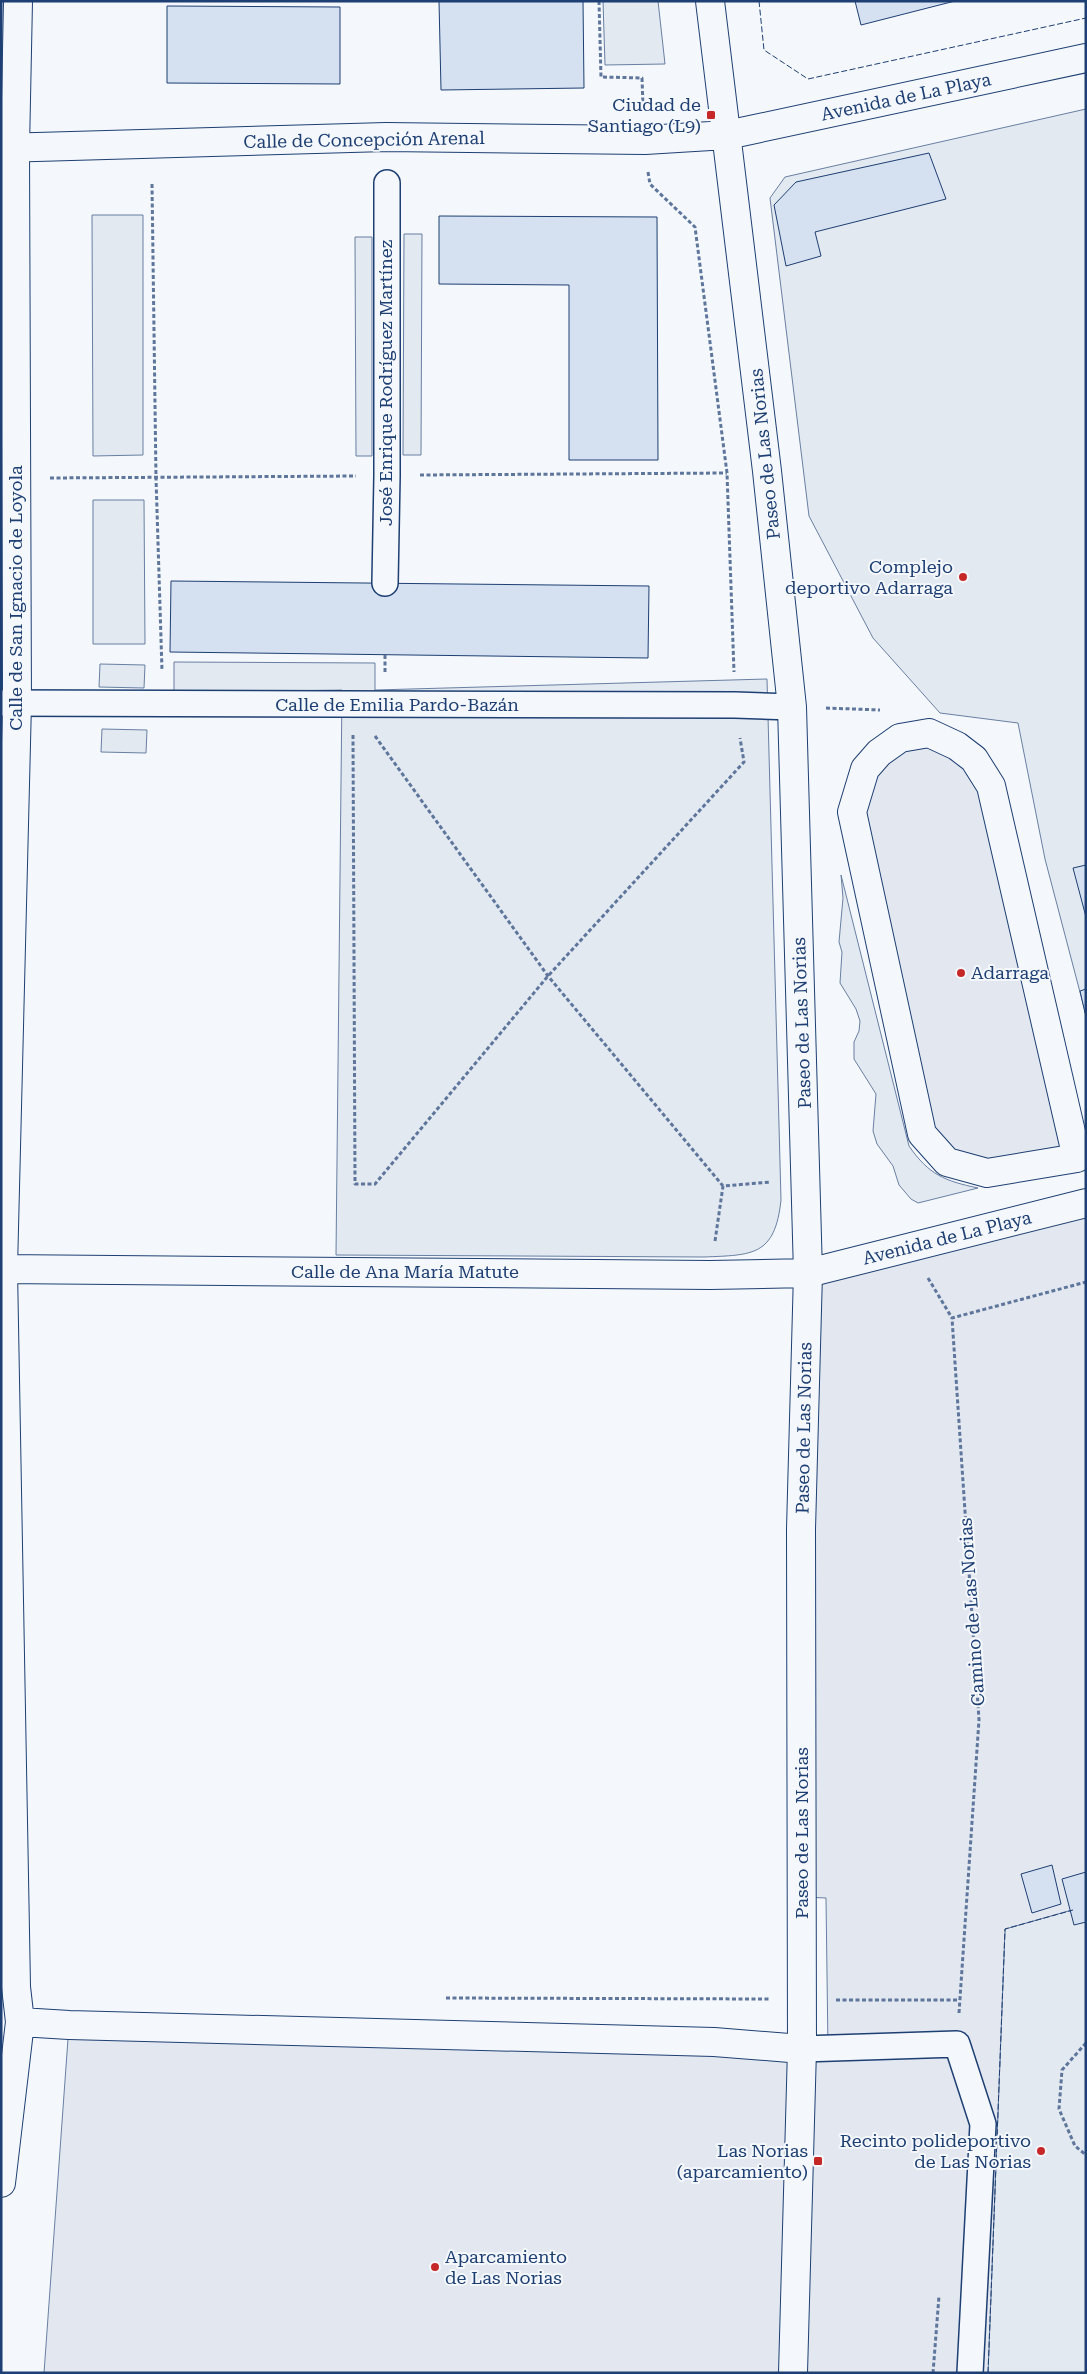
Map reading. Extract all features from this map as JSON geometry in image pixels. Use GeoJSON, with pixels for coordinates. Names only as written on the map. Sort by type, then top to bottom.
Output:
{"type":"FeatureCollection","features":[{"type":"Feature","properties":{"kind":"street","name":"Calle de San Ignacio de Loyola"},"geometry":{"type":"LineString","coordinates":[[1,2183],[20,2022],[9,1948],[2,1269],[9,703],[16,479],[8,148],[18,1]]}},
{"type":"Feature","properties":{"kind":"street","name":"Paseo de Las Norias"},"geometry":{"type":"LineString","coordinates":[[710,1],[767,472],[792,707],[808,1273],[802,1529],[802,2049],[793,2373]]}},
{"type":"Feature","properties":{"kind":"street","name":"Avenida de La Playa"},"geometry":{"type":"LineString","coordinates":[[727,134],[1086,58]]}},
{"type":"Feature","properties":{"kind":"street","name":"Calle de Concepción Arenal"},"geometry":{"type":"LineString","coordinates":[[8,148],[386,137],[645,140],[727,134]]}},
{"type":"Feature","properties":{"kind":"street","name":"José Enrique Rodríguez Martínez"},"geometry":{"type":"LineString","coordinates":[[385,583],[387,183]]}},
{"type":"Feature","properties":{"kind":"street","name":"Calle de Emilia Pardo-Bazán"},"geometry":{"type":"LineString","coordinates":[[9,703],[735,705],[792,707]]}},
{"type":"Feature","properties":{"kind":"street"},"geometry":{"type":"LineString","coordinates":[[929,733],[956,746],[974,759],[991,786],[1082,1167],[988,1173],[946,1162],[922,1134],[852,812],[865,769],[879,753],[900,738],[929,733]]}},
{"type":"Feature","properties":{"kind":"street","name":"Avenida de La Playa"},"geometry":{"type":"LineString","coordinates":[[808,1273],[1086,1203]]}},
{"type":"Feature","properties":{"kind":"street","name":"Calle de Ana María Matute"},"geometry":{"type":"LineString","coordinates":[[2,1269],[710,1275],[808,1273]]}},
{"type":"Feature","properties":{"kind":"street"},"geometry":{"type":"LineString","coordinates":[[20,2022],[69,2025],[714,2042],[802,2049],[956,2044],[983,2124],[970,2373]]}},
{"type":"Feature","properties":{"kind":"path"},"geometry":{"type":"LineString","coordinates":[[600,1],[601,77],[642,78],[645,140]]}},
{"type":"Feature","properties":{"kind":"path"},"geometry":{"type":"LineString","coordinates":[[152,184],[156,478],[163,704]]}},
{"type":"Feature","properties":{"kind":"path"},"geometry":{"type":"LineString","coordinates":[[353,705],[355,1184],[375,1184],[548,976],[744,762],[735,705],[728,473],[695,228],[650,184]]}},
{"type":"Feature","properties":{"kind":"path"},"geometry":{"type":"LineString","coordinates":[[16,479],[728,473]]}},
{"type":"Feature","properties":{"kind":"path"},"geometry":{"type":"LineString","coordinates":[[353,705],[548,976],[723,1186],[710,1275]]}},
{"type":"Feature","properties":{"kind":"path"},"geometry":{"type":"LineString","coordinates":[[723,1186],[806,1179]]}},
{"type":"Feature","properties":{"kind":"path"},"geometry":{"type":"LineString","coordinates":[[910,1247],[952,1318],[1086,1282]]}},
{"type":"Feature","properties":{"kind":"path","name":"Camino de Las Norias"},"geometry":{"type":"LineString","coordinates":[[952,1318],[979,1720],[956,2044]]}},
{"type":"Feature","properties":{"kind":"path"},"geometry":{"type":"LineString","coordinates":[[445,1998],[960,2000]]}},
{"type":"Feature","properties":{"kind":"path"},"geometry":{"type":"LineString","coordinates":[[1086,2043],[1062,2070],[1059,2109],[1075,2146],[1086,2155]]}},
{"type":"Feature","properties":{"kind":"path"},"geometry":{"type":"LineString","coordinates":[[933,2373],[939,2293]]}},
{"type":"Feature","properties":{"kind":"shaded area"},"geometry":{"type":"Polygon","coordinates":[[[603,1],[658,1],[665,64],[605,65],[603,1]]]}},
{"type":"Feature","properties":{"kind":"shaded area","name":"Complejo deportivo Adarraga"},"geometry":{"type":"Polygon","coordinates":[[[1086,109],[1086,1015],[1045,859],[1018,723],[940,713],[873,638],[809,516],[770,198],[785,177],[1086,109]]]}},
{"type":"Feature","properties":{"kind":"shaded area"},"geometry":{"type":"Polygon","coordinates":[[[92,215],[143,215],[143,455],[93,456],[92,215]]]}},
{"type":"Feature","properties":{"kind":"shaded area"},"geometry":{"type":"Polygon","coordinates":[[[404,234],[422,234],[421,455],[403,455],[404,234]]]}},
{"type":"Feature","properties":{"kind":"shaded area"},"geometry":{"type":"Polygon","coordinates":[[[355,237],[372,237],[372,456],[356,456],[355,237]]]}},
{"type":"Feature","properties":{"kind":"shaded area"},"geometry":{"type":"Polygon","coordinates":[[[93,500],[144,500],[145,644],[93,644],[93,500]]]}},
{"type":"Feature","properties":{"kind":"shaded area"},"geometry":{"type":"Polygon","coordinates":[[[174,662],[375,663],[375,690],[767,679],[781,1200],[778,1218],[767,1242],[759,1249],[748,1253],[704,1257],[336,1255],[342,690],[174,693],[174,662]]]}},
{"type":"Feature","properties":{"kind":"shaded area"},"geometry":{"type":"Polygon","coordinates":[[[100,664],[145,665],[144,688],[99,687],[100,664]]]}},
{"type":"Feature","properties":{"kind":"shaded area"},"geometry":{"type":"Polygon","coordinates":[[[102,729],[147,730],[146,753],[101,752],[102,729]]]}},
{"type":"Feature","properties":{"kind":"shaded area","name":"Adarraga"},"geometry":{"type":"Polygon","coordinates":[[[900,738],[974,759],[1077,1158],[987,1173],[933,1149],[859,786],[900,738]]]}},
{"type":"Feature","properties":{"kind":"shaded area"},"geometry":{"type":"Polygon","coordinates":[[[841,875],[909,1146],[924,1164],[939,1175],[956,1183],[978,1188],[918,1203],[911,1199],[899,1185],[893,1166],[877,1144],[873,1131],[876,1094],[854,1059],[854,1042],[859,1031],[860,1021],[856,1009],[840,983],[842,952],[839,942],[843,898],[841,875]]]}},
{"type":"Feature","properties":{"kind":"shaded area"},"geometry":{"type":"Polygon","coordinates":[[[1086,1203],[1086,1906],[1005,1929],[988,2373],[44,2373],[69,2025],[828,2049],[826,1898],[803,1897],[808,1273],[1086,1203]]]}},
{"type":"Feature","properties":{"kind":"shaded area","name":"Recinto polideportivo de Las Norias"},"geometry":{"type":"Polygon","coordinates":[[[1086,1906],[1086,2373],[988,2373],[1005,1929],[1086,1906]]]}},
{"type":"Feature","properties":{"kind":"building"},"geometry":{"type":"Polygon","coordinates":[[[439,1],[583,1],[584,88],[441,90],[439,1]]]}},
{"type":"Feature","properties":{"kind":"building"},"geometry":{"type":"Polygon","coordinates":[[[855,1],[955,1],[861,25],[855,1]]]}},
{"type":"Feature","properties":{"kind":"building"},"geometry":{"type":"Polygon","coordinates":[[[167,6],[340,7],[340,84],[167,83],[167,6]]]}},
{"type":"Feature","properties":{"kind":"building"},"geometry":{"type":"Polygon","coordinates":[[[929,153],[946,199],[815,232],[821,256],[786,266],[774,205],[796,182],[929,153]]]}},
{"type":"Feature","properties":{"kind":"building"},"geometry":{"type":"Polygon","coordinates":[[[439,216],[657,217],[658,460],[569,460],[569,285],[439,284],[439,216]]]}},
{"type":"Feature","properties":{"kind":"building"},"geometry":{"type":"Polygon","coordinates":[[[171,581],[649,586],[648,658],[170,652],[171,581]]]}},
{"type":"Feature","properties":{"kind":"building"},"geometry":{"type":"Polygon","coordinates":[[[1086,865],[1086,917],[1073,868],[1086,865]]]}},
{"type":"Feature","properties":{"kind":"building"},"geometry":{"type":"Polygon","coordinates":[[[1086,989],[1086,1017],[1080,991],[1086,989]]]}},
{"type":"Feature","properties":{"kind":"building"},"geometry":{"type":"Polygon","coordinates":[[[1052,1865],[1061,1904],[1032,1913],[1021,1874],[1052,1865]]]}},
{"type":"Feature","properties":{"kind":"building"},"geometry":{"type":"Polygon","coordinates":[[[1086,1872],[1086,1922],[1074,1925],[1062,1879],[1086,1872]]]}},
{"type":"Feature","properties":{"kind":"fence"},"geometry":{"type":"LineString","coordinates":[[759,1],[764,50],[808,79],[1086,18]]}},
{"type":"Feature","properties":{"kind":"fence"},"geometry":{"type":"LineString","coordinates":[[988,2373],[1005,1929],[1073,1910]]}},
{"type":"Feature","properties":{"kind":"place","name":"Ciudad de Santiago (L9)"},"geometry":{"type":"Point","coordinates":[711,115]}},
{"type":"Feature","properties":{"kind":"place","name":"Complejo deportivo Adarraga"},"geometry":{"type":"Point","coordinates":[963,577]}},
{"type":"Feature","properties":{"kind":"place","name":"Adarraga"},"geometry":{"type":"Point","coordinates":[961,973]}},
{"type":"Feature","properties":{"kind":"place","name":"Recinto polideportivo de Las Norias"},"geometry":{"type":"Point","coordinates":[1041,2151]}},
{"type":"Feature","properties":{"kind":"place","name":"Las Norias (aparcamiento)"},"geometry":{"type":"Point","coordinates":[818,2161]}},
{"type":"Feature","properties":{"kind":"place","name":"Aparcamiento de Las Norias"},"geometry":{"type":"Point","coordinates":[435,2267]}}]}
